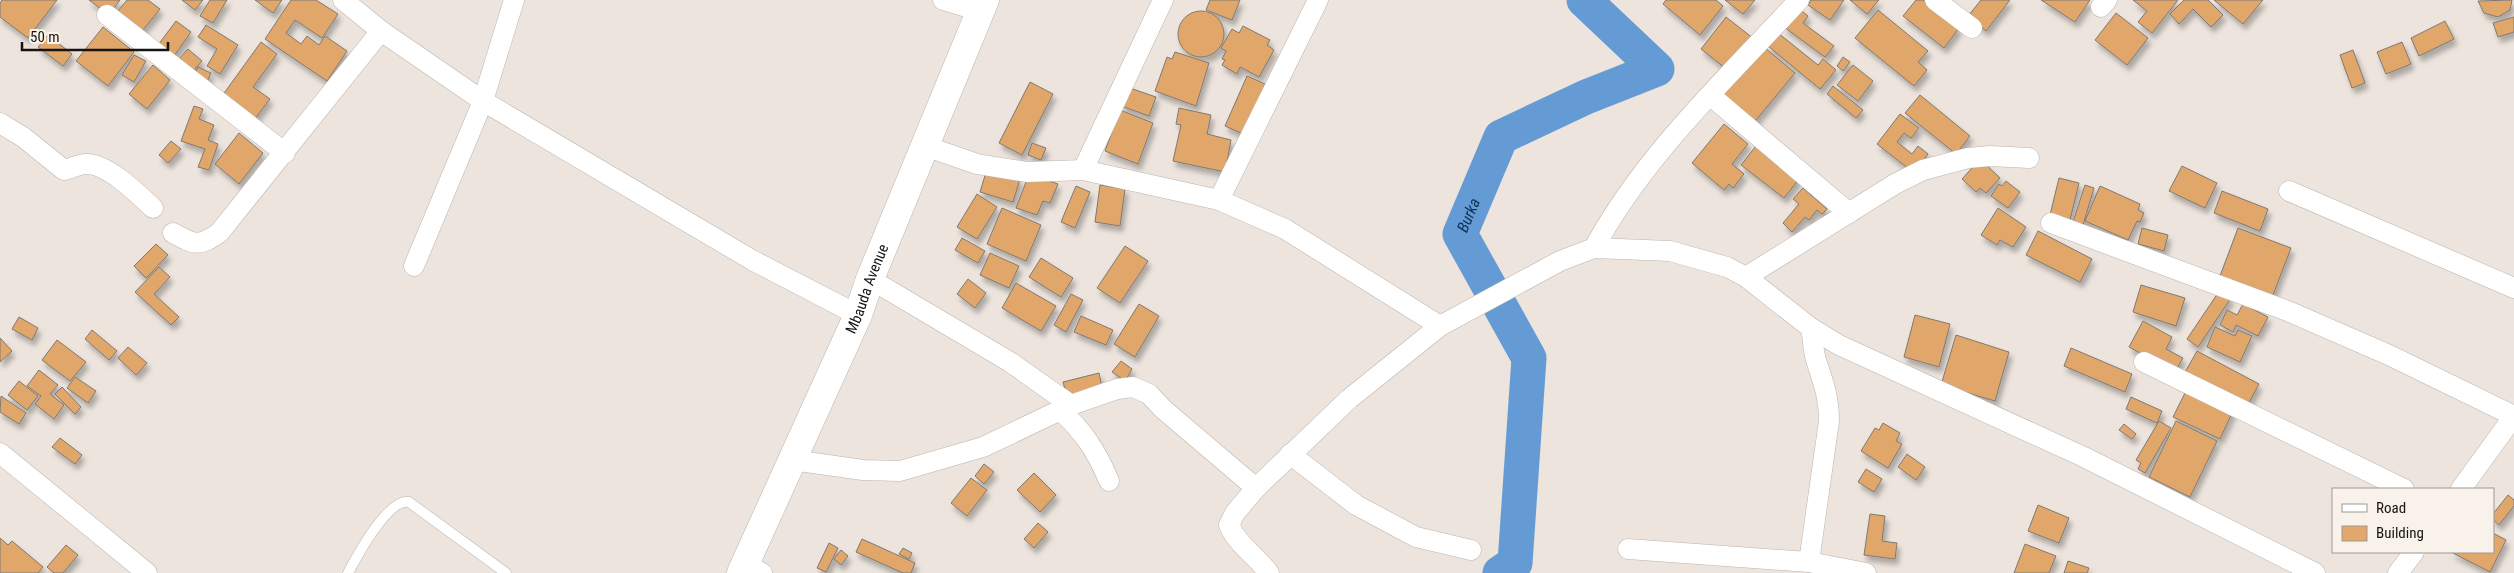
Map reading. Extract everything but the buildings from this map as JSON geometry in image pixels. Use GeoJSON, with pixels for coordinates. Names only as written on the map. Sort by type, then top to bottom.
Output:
{"type":"FeatureCollection","features":[{"type":"Feature","properties":{"kind":"street"},"geometry":{"type":"LineString","coordinates":[[343,0],[381,31],[483,101],[752,260],[858,315]]}},
{"type":"Feature","properties":{"kind":"street"},"geometry":{"type":"LineString","coordinates":[[414,266],[483,101],[514,0]]}},
{"type":"Feature","properties":{"kind":"street"},"geometry":{"type":"LineString","coordinates":[[943,0],[982,6]]}},
{"type":"Feature","properties":{"kind":"street"},"geometry":{"type":"LineString","coordinates":[[1082,170],[1163,0]]}},
{"type":"Feature","properties":{"kind":"street"},"geometry":{"type":"LineString","coordinates":[[1219,200],[1318,0]]}},
{"type":"Feature","properties":{"kind":"street"},"geometry":{"type":"LineString","coordinates":[[1594,248],[1611,217],[1648,168],[1710,96],[1799,0]]}},
{"type":"Feature","properties":{"kind":"street"},"geometry":{"type":"LineString","coordinates":[[1935,0],[1972,28]]}},
{"type":"Feature","properties":{"kind":"street","name":"Mbauda Avenue"},"geometry":{"type":"LineString","coordinates":[[749,570],[792,460],[858,315],[870,279],[982,6]]}},
{"type":"Feature","properties":{"kind":"street"},"geometry":{"type":"LineString","coordinates":[[107,15],[172,68],[285,153]]}},
{"type":"Feature","properties":{"kind":"street"},"geometry":{"type":"LineString","coordinates":[[173,233],[194,244],[204,243],[219,233],[381,31]]}},
{"type":"Feature","properties":{"kind":"street"},"geometry":{"type":"LineString","coordinates":[[1710,96],[1849,213]]}},
{"type":"Feature","properties":{"kind":"street"},"geometry":{"type":"LineString","coordinates":[[0,123],[23,137],[64,170],[86,163],[97,166],[107,171],[153,208]]}},
{"type":"Feature","properties":{"kind":"street"},"geometry":{"type":"LineString","coordinates":[[925,146],[977,164],[1027,172],[1082,170],[1219,200],[1285,229],[1440,326]]}},
{"type":"Feature","properties":{"kind":"street"},"geometry":{"type":"LineString","coordinates":[[1746,277],[1895,184],[1923,170],[1947,162],[1990,156],[2029,158]]}},
{"type":"Feature","properties":{"kind":"street"},"geometry":{"type":"LineString","coordinates":[[2289,191],[2514,288]]}},
{"type":"Feature","properties":{"kind":"street"},"geometry":{"type":"LineString","coordinates":[[2051,223],[2290,312],[2389,355],[2514,416],[2462,488]]}},
{"type":"Feature","properties":{"kind":"street"},"geometry":{"type":"LineString","coordinates":[[1268,573],[1260,561],[1234,536],[1229,524],[1235,513],[1256,488],[1290,454],[1349,399],[1440,326],[1560,261],[1594,248],[1670,251],[1709,260],[1746,277],[1811,328],[1865,358],[2084,458],[2315,573]]}},
{"type":"Feature","properties":{"kind":"street"},"geometry":{"type":"LineString","coordinates":[[870,279],[1010,362],[1066,408],[1091,443],[1109,481]]}},
{"type":"Feature","properties":{"kind":"street"},"geometry":{"type":"LineString","coordinates":[[1809,562],[1829,421],[1829,404],[1824,379],[1816,359],[1811,328]]}},
{"type":"Feature","properties":{"kind":"street"},"geometry":{"type":"LineString","coordinates":[[2144,362],[2402,488]]}},
{"type":"Feature","properties":{"kind":"street"},"geometry":{"type":"LineString","coordinates":[[792,460],[863,470],[900,471],[983,447],[1066,408],[1117,389],[1133,387],[1149,394],[1163,409],[1256,488]]}},
{"type":"Feature","properties":{"kind":"street"},"geometry":{"type":"LineString","coordinates":[[0,453],[147,573]]}},
{"type":"Feature","properties":{"kind":"street"},"geometry":{"type":"LineString","coordinates":[[1290,454],[1356,505],[1416,537],[1470,550]]}},
{"type":"Feature","properties":{"kind":"street"},"geometry":{"type":"LineString","coordinates":[[1628,549],[1809,562],[1866,573]]}},
{"type":"Feature","properties":{"kind":"street"},"geometry":{"type":"LineString","coordinates":[[2398,573],[2413,553]]}},
{"type":"Feature","properties":{"kind":"lane"},"geometry":{"type":"LineString","coordinates":[[348,573],[356,557],[385,515],[400,502],[404,501],[409,502],[506,573]]}},
{"type":"Feature","properties":{"kind":"waterway","name":"Burka"},"geometry":{"type":"LineString","coordinates":[[1500,573],[1515,563],[1529,358],[1460,234],[1501,137],[1586,97],[1657,69],[1584,0]]}}]}
